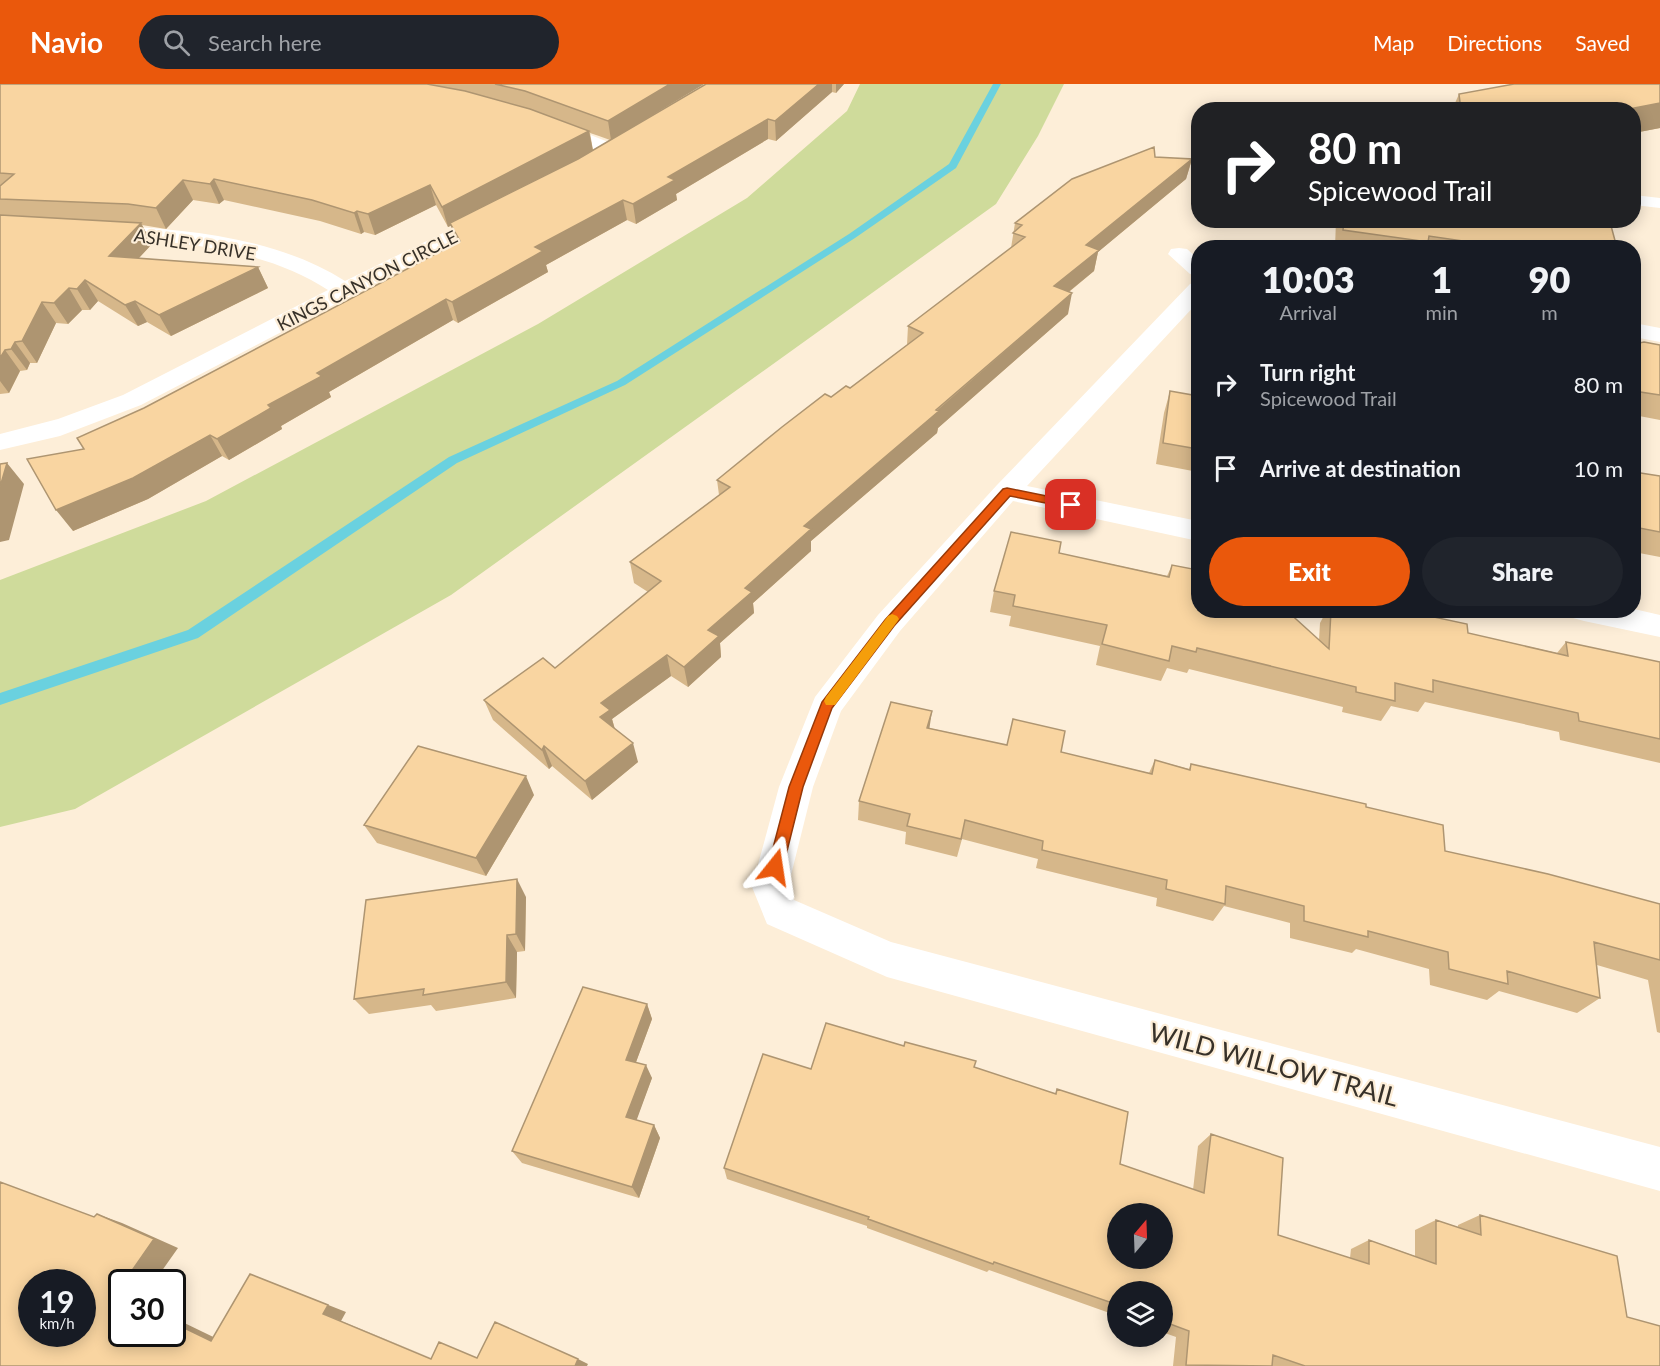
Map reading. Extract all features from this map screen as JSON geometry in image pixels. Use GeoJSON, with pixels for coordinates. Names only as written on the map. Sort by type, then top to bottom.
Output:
{"type":"FeatureCollection","features":[{"type":"Feature","properties":{"kind":"street"},"geometry":{"type":"LineString","coordinates":[[538,121],[623,145],[594,162]]}},
{"type":"Feature","properties":{"kind":"street","name":"KINGS CANYON CIRCLE"},"geometry":{"type":"LineString","coordinates":[[0,442],[38,436],[132,400],[512,205]]}},
{"type":"Feature","properties":{"kind":"street","name":"ASHLEY DRIVE"},"geometry":{"type":"LineString","coordinates":[[81,230],[139,233],[235,247],[306,268],[345,291]]}},
{"type":"Feature","properties":{"kind":"street"},"geometry":{"type":"LineString","coordinates":[[1179,254],[1191,263]]}},
{"type":"Feature","properties":{"kind":"street","name":"WILD WILLOW TRAIL"},"geometry":{"type":"LineString","coordinates":[[1191,296],[1007,492],[889,623],[826,706],[796,787],[770,887],[780,912],[887,959],[1660,1168]]}},
{"type":"Feature","properties":{"kind":"street"},"geometry":{"type":"LineString","coordinates":[[1641,331],[1660,335]]}},
{"type":"Feature","properties":{"kind":"street"},"geometry":{"type":"LineString","coordinates":[[1007,492],[1191,530]]}},
{"type":"Feature","properties":{"kind":"street"},"geometry":{"type":"LineString","coordinates":[[1622,618],[1660,626]]}},
{"type":"Feature","properties":{"kind":"lane"},"geometry":{"type":"LineString","coordinates":[[1641,201],[1660,203]]}},
{"type":"Feature","properties":{"kind":"green space"},"geometry":{"type":"Polygon","coordinates":[[[860,84],[1064,84],[1038,136],[996,204],[451,595],[75,809],[0,827],[0,580],[206,501],[538,324],[747,198],[847,111],[860,84]]]}},
{"type":"Feature","properties":{"kind":"building"},"geometry":{"type":"Polygon","coordinates":[[[0,84],[427,84],[465,91],[530,109],[589,131],[442,207],[430,185],[368,214],[357,211],[354,213],[312,200],[214,179],[210,184],[183,180],[156,208],[128,204],[0,199],[0,186],[14,174],[0,173],[0,84]]]}},
{"type":"Feature","properties":{"kind":"building"},"geometry":{"type":"Polygon","coordinates":[[[495,84],[670,84],[608,121],[525,91],[495,84]]]}},
{"type":"Feature","properties":{"kind":"building"},"geometry":{"type":"Polygon","coordinates":[[[706,84],[819,84],[775,121],[768,119],[668,177],[675,180],[633,204],[623,200],[535,247],[543,251],[452,302],[446,299],[317,373],[322,376],[268,405],[271,408],[217,439],[210,435],[133,478],[56,510],[27,459],[84,449],[77,438],[144,408],[460,241],[450,223],[578,159],[706,84]]]}},
{"type":"Feature","properties":{"kind":"building"},"geometry":{"type":"Polygon","coordinates":[[[1514,84],[1660,84],[1660,103],[1641,107],[1641,102],[1460,102],[1459,94],[1514,84]]]}},
{"type":"Feature","properties":{"kind":"building"},"geometry":{"type":"Polygon","coordinates":[[[1154,147],[1155,157],[1191,159],[1086,245],[1099,250],[1054,286],[1072,293],[804,526],[811,529],[745,588],[752,592],[708,630],[719,636],[684,667],[667,655],[601,703],[610,710],[600,717],[633,743],[585,781],[544,746],[542,750],[484,700],[543,658],[555,668],[661,581],[630,562],[730,487],[717,480],[782,427],[825,394],[831,397],[846,386],[850,388],[923,333],[908,326],[1025,237],[1013,233],[1022,225],[1015,223],[1072,179],[1154,147]]]}},
{"type":"Feature","properties":{"kind":"building"},"geometry":{"type":"Polygon","coordinates":[[[0,215],[141,223],[109,256],[258,267],[159,315],[135,301],[125,305],[85,280],[77,289],[69,288],[54,303],[42,302],[22,341],[15,342],[11,349],[5,350],[0,358],[0,215]]]}},
{"type":"Feature","properties":{"kind":"building"},"geometry":{"type":"Polygon","coordinates":[[[1343,228],[1612,228],[1615,240],[1456,240],[1429,236],[1428,240],[1414,240],[1343,230],[1343,228]]]}},
{"type":"Feature","properties":{"kind":"building"},"geometry":{"type":"Polygon","coordinates":[[[1641,343],[1660,345],[1660,395],[1641,392],[1641,343]]]}},
{"type":"Feature","properties":{"kind":"building"},"geometry":{"type":"Polygon","coordinates":[[[1170,391],[1191,395],[1191,448],[1163,443],[1170,391]]]}},
{"type":"Feature","properties":{"kind":"building"},"geometry":{"type":"Polygon","coordinates":[[[7,463],[0,487],[0,464],[7,463]]]}},
{"type":"Feature","properties":{"kind":"building"},"geometry":{"type":"Polygon","coordinates":[[[1641,473],[1660,476],[1660,532],[1641,528],[1641,473]]]}},
{"type":"Feature","properties":{"kind":"building"},"geometry":{"type":"Polygon","coordinates":[[[1011,532],[1061,542],[1059,553],[1169,577],[1172,565],[1191,569],[1191,618],[1295,618],[1329,649],[1331,618],[1439,618],[1467,624],[1468,633],[1568,656],[1566,642],[1660,662],[1660,739],[1579,721],[1578,713],[1433,680],[1433,692],[1395,683],[1395,701],[1356,692],[1356,687],[1197,648],[1196,652],[1172,646],[1169,661],[1102,644],[1107,625],[1013,606],[1015,595],[994,591],[1011,532]]]}},
{"type":"Feature","properties":{"kind":"building"},"geometry":{"type":"Polygon","coordinates":[[[891,702],[932,711],[927,728],[1007,745],[1013,719],[1065,731],[1061,752],[1152,774],[1155,760],[1190,770],[1191,764],[1366,804],[1366,807],[1443,825],[1445,851],[1548,874],[1660,904],[1660,960],[1594,942],[1600,998],[1507,971],[1508,984],[1449,969],[1448,952],[1368,931],[1368,937],[1304,921],[1304,906],[1226,886],[1225,904],[1166,889],[1167,880],[1042,850],[1043,841],[965,820],[961,839],[907,826],[910,814],[859,801],[891,702]]]}},
{"type":"Feature","properties":{"kind":"building"},"geometry":{"type":"Polygon","coordinates":[[[418,746],[526,776],[476,858],[364,825],[418,746]]]}},
{"type":"Feature","properties":{"kind":"building"},"geometry":{"type":"Polygon","coordinates":[[[517,879],[516,934],[507,935],[506,982],[423,995],[424,989],[354,999],[366,900],[517,879]]]}},
{"type":"Feature","properties":{"kind":"building"},"geometry":{"type":"Polygon","coordinates":[[[583,987],[647,1004],[626,1060],[646,1065],[626,1117],[654,1125],[632,1187],[512,1151],[583,987]]]}},
{"type":"Feature","properties":{"kind":"building"},"geometry":{"type":"Polygon","coordinates":[[[826,1023],[904,1046],[905,1042],[976,1061],[974,1067],[1056,1094],[1057,1089],[1128,1112],[1120,1164],[1204,1193],[1211,1134],[1283,1158],[1278,1235],[1369,1264],[1369,1240],[1436,1264],[1436,1220],[1481,1235],[1480,1215],[1617,1256],[1627,1317],[1660,1326],[1660,1366],[1305,1366],[1273,1355],[1272,1366],[1186,1365],[1189,1331],[1173,1325],[1173,1281],[1107,1281],[1107,1301],[994,1262],[993,1264],[868,1219],[869,1217],[724,1168],[763,1054],[811,1069],[826,1023]]]}},
{"type":"Feature","properties":{"kind":"building"},"geometry":{"type":"Polygon","coordinates":[[[0,1182],[94,1217],[97,1214],[154,1239],[133,1269],[108,1269],[108,1347],[186,1347],[186,1329],[211,1341],[250,1274],[328,1305],[323,1314],[431,1359],[439,1342],[477,1358],[495,1322],[578,1359],[575,1366],[0,1366],[0,1182]]]}},
{"type":"Feature","properties":{"kind":"waterway"},"geometry":{"type":"LineString","coordinates":[[0,699],[193,634],[453,460],[621,383],[852,236],[953,166],[997,84]]}},
{"type":"Feature","properties":{"kind":"slow traffic"},"geometry":{"type":"LineString","coordinates":[[830,701],[892,619]]}},
{"type":"Feature","properties":{"kind":"route"},"geometry":{"type":"LineString","coordinates":[[775,867],[796,787],[826,706],[889,623],[1007,492],[1071,505]]}}]}
